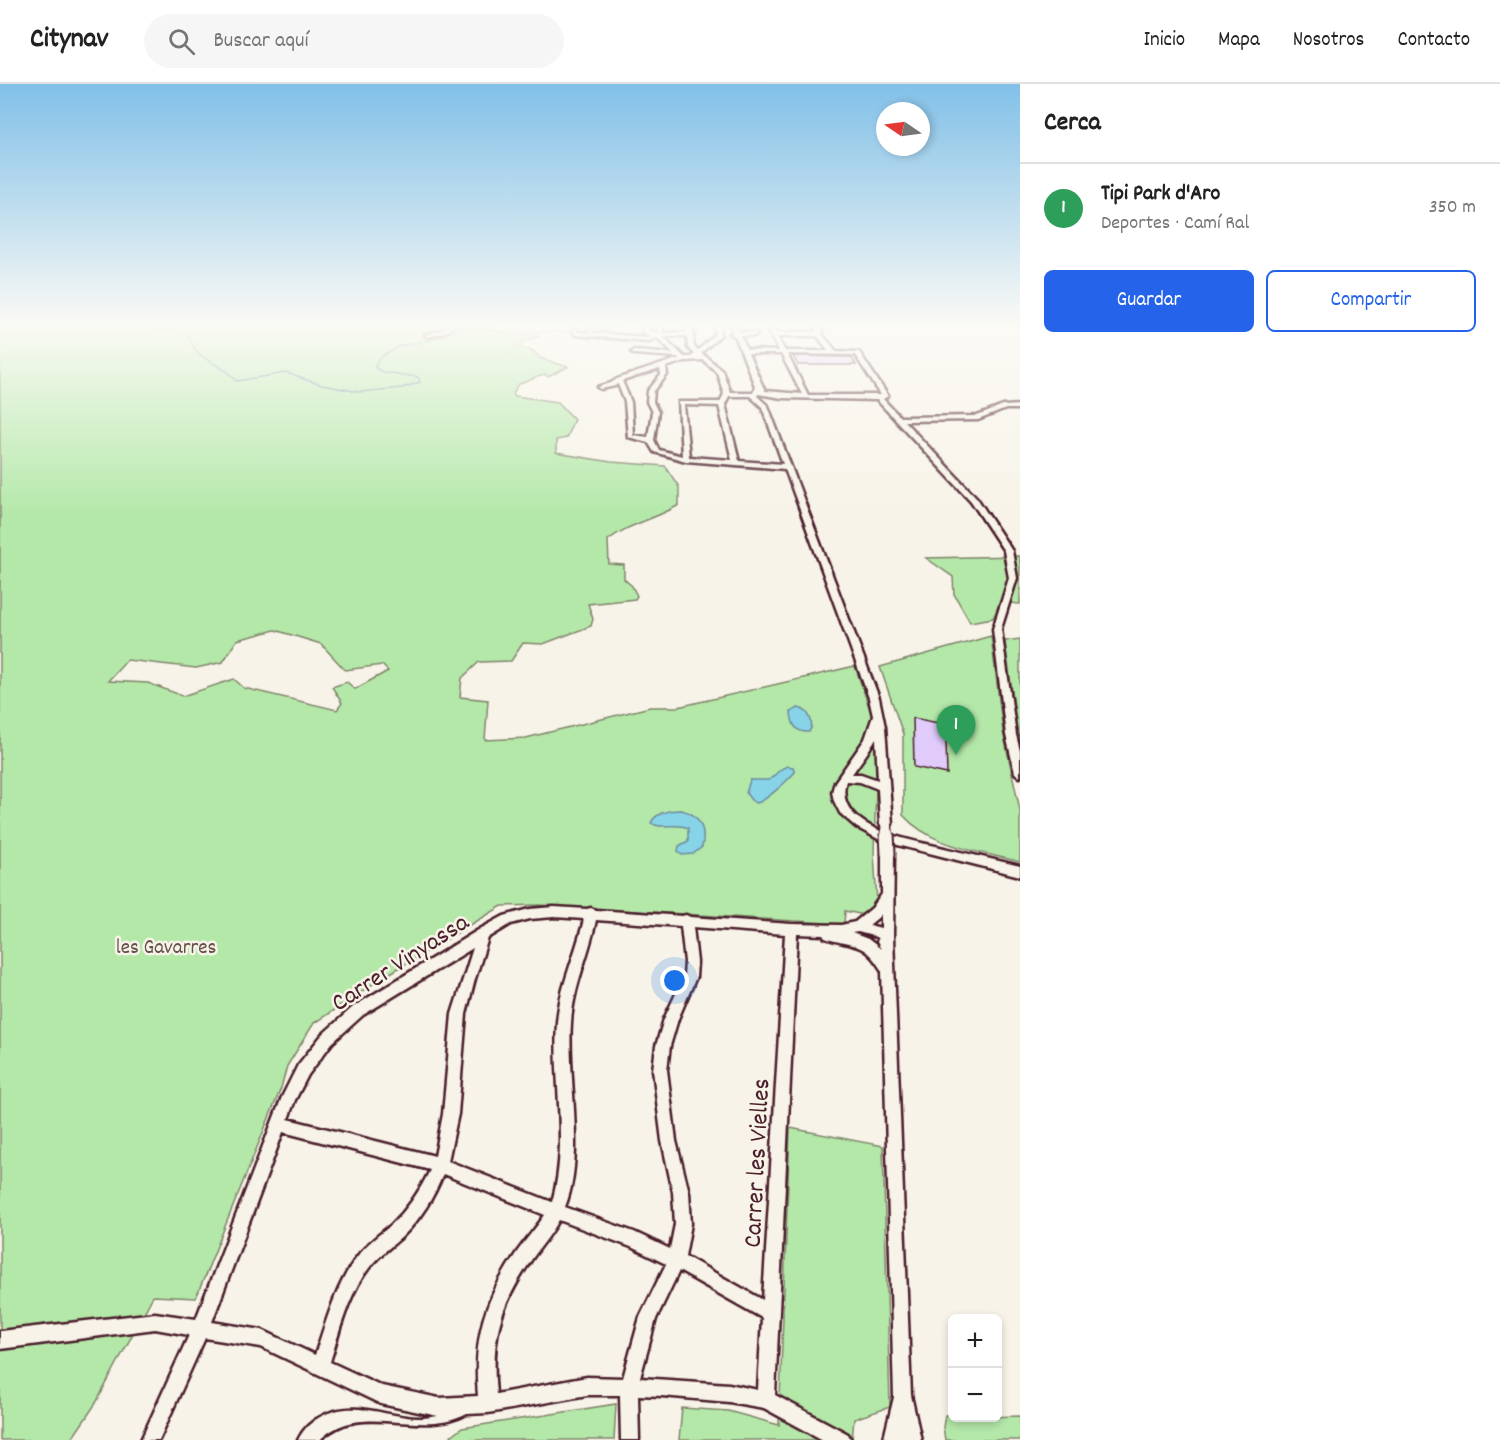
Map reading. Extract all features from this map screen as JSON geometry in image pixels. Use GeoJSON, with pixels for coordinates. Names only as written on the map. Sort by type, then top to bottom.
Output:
{"type":"FeatureCollection","features":[{"type":"Feature","properties":{"kind":"street"},"geometry":{"type":"LineString","coordinates":[[625,388],[634,402],[630,436],[651,440]]}},
{"type":"Feature","properties":{"kind":"street"},"geometry":{"type":"LineString","coordinates":[[653,388],[650,402],[655,412],[651,440],[656,451],[686,459],[788,467]]}},
{"type":"Feature","properties":{"kind":"street"},"geometry":{"type":"LineString","coordinates":[[725,388],[727,394],[722,404],[736,463]]}},
{"type":"Feature","properties":{"kind":"street"},"geometry":{"type":"LineString","coordinates":[[759,388],[878,712],[888,854],[887,938],[902,1395],[896,1439]]}},
{"type":"Feature","properties":{"kind":"street"},"geometry":{"type":"LineString","coordinates":[[802,388],[806,397]]}},
{"type":"Feature","properties":{"kind":"street"},"geometry":{"type":"LineString","coordinates":[[727,394],[879,398],[885,396],[880,388]]}},
{"type":"Feature","properties":{"kind":"street"},"geometry":{"type":"LineString","coordinates":[[879,398],[974,500],[1008,551],[1012,578],[997,629],[1011,735],[1020,773]]}},
{"type":"Feature","properties":{"kind":"street"},"geometry":{"type":"LineString","coordinates":[[634,402],[650,402]]}},
{"type":"Feature","properties":{"kind":"street"},"geometry":{"type":"LineString","coordinates":[[686,459],[681,403],[722,404]]}},
{"type":"Feature","properties":{"kind":"street"},"geometry":{"type":"LineString","coordinates":[[901,419],[978,418],[1005,408],[1020,407]]}},
{"type":"Feature","properties":{"kind":"street"},"geometry":{"type":"LineString","coordinates":[[878,712],[870,744],[839,783],[839,800],[852,818],[865,829],[886,838],[1020,871]]}},
{"type":"Feature","properties":{"kind":"street"},"geometry":{"type":"LineString","coordinates":[[844,777],[861,778],[885,787]]}},
{"type":"Feature","properties":{"kind":"street"},"geometry":{"type":"LineString","coordinates":[[858,927],[876,912],[887,896]]}},
{"type":"Feature","properties":{"kind":"street"},"geometry":{"type":"LineString","coordinates":[[488,1404],[484,1361],[487,1328],[500,1298],[517,1268],[555,1212],[562,1194],[569,1123],[563,1044],[564,1020],[569,995],[587,942],[591,913]]}},
{"type":"Feature","properties":{"kind":"street","name":"Carrer Vinyassa"},"geometry":{"type":"LineString","coordinates":[[150,1440],[201,1328],[289,1097],[303,1070],[327,1039],[358,1011],[484,933],[508,920],[530,914],[591,913],[814,931]]}},
{"type":"Feature","properties":{"kind":"street"},"geometry":{"type":"LineString","coordinates":[[630,1440],[629,1386],[648,1317],[676,1260],[683,1224],[681,1192],[669,1141],[660,1070],[663,1046],[671,1018],[690,977],[686,920]]}},
{"type":"Feature","properties":{"kind":"street"},"geometry":{"type":"LineString","coordinates":[[814,931],[858,927],[880,933],[887,938]]}},
{"type":"Feature","properties":{"kind":"street","name":"Carrer les Vielles"},"geometry":{"type":"LineString","coordinates":[[766,1400],[791,929]]}},
{"type":"Feature","properties":{"kind":"street"},"geometry":{"type":"LineString","coordinates":[[814,931],[868,943],[882,943],[887,938]]}},
{"type":"Feature","properties":{"kind":"street"},"geometry":{"type":"LineString","coordinates":[[320,1367],[340,1306],[352,1279],[372,1250],[399,1228],[418,1207],[440,1165],[446,1142],[457,1023],[484,933]]}},
{"type":"Feature","properties":{"kind":"street"},"geometry":{"type":"LineString","coordinates":[[868,943],[880,955],[888,970]]}},
{"type":"Feature","properties":{"kind":"street"},"geometry":{"type":"LineString","coordinates":[[279,1124],[440,1165],[555,1212],[634,1240],[676,1260],[770,1313]]}},
{"type":"Feature","properties":{"kind":"street"},"geometry":{"type":"LineString","coordinates":[[0,1340],[155,1321],[262,1339],[381,1395],[439,1407],[488,1404],[586,1386],[707,1391],[766,1400],[842,1440]]}},
{"type":"Feature","properties":{"kind":"street"},"geometry":{"type":"LineString","coordinates":[[902,1395],[912,1440]]}},
{"type":"Feature","properties":{"kind":"street"},"geometry":{"type":"LineString","coordinates":[[307,1440],[314,1431],[334,1418],[360,1418],[422,1429],[444,1423],[463,1405]]}},
{"type":"Feature","properties":{"kind":"green space","name":"les Gavarres"},"geometry":{"type":"Polygon","coordinates":[[[0,388],[516,388],[513,393],[515,396],[558,402],[574,419],[566,438],[556,440],[556,453],[611,462],[665,466],[679,487],[679,505],[625,529],[608,540],[609,564],[624,565],[624,579],[632,586],[637,596],[635,599],[588,604],[593,619],[591,626],[543,644],[523,643],[511,661],[479,662],[462,678],[460,697],[488,700],[485,740],[526,738],[650,707],[678,707],[855,666],[871,713],[877,751],[874,853],[877,903],[864,915],[845,911],[844,924],[540,905],[502,906],[382,978],[314,1023],[287,1066],[281,1088],[196,1298],[153,1296],[96,1403],[71,1440],[0,1440],[0,388]],[[275,630],[237,640],[223,662],[196,668],[127,660],[108,681],[148,683],[183,696],[234,679],[244,688],[337,710],[342,703],[332,687],[347,682],[355,689],[388,671],[382,665],[345,670],[321,644],[275,630]]]}},
{"type":"Feature","properties":{"kind":"green space"},"geometry":{"type":"Polygon","coordinates":[[[1020,556],[1020,604],[1000,602],[993,618],[970,622],[954,594],[953,577],[926,558],[1020,556]]]}},
{"type":"Feature","properties":{"kind":"green space"},"geometry":{"type":"Polygon","coordinates":[[[991,636],[1003,732],[1020,810],[1020,862],[942,841],[914,826],[903,815],[903,734],[880,667],[991,636]]]}},
{"type":"Feature","properties":{"kind":"green space"},"geometry":{"type":"Polygon","coordinates":[[[1020,639],[1020,751],[1005,641],[1020,639]]]}},
{"type":"Feature","properties":{"kind":"green space"},"geometry":{"type":"Polygon","coordinates":[[[790,1128],[883,1146],[890,1407],[854,1419],[852,1440],[679,1440],[682,1408],[728,1411],[779,1425],[790,1128]]]}},
{"type":"Feature","properties":{"kind":"green space"},"geometry":{"type":"Polygon","coordinates":[[[616,1404],[614,1440],[446,1440],[462,1428],[616,1404]]]}},
{"type":"Feature","properties":{"kind":"green space"},"geometry":{"type":"Polygon","coordinates":[[[948,1414],[948,1422],[1002,1422],[1002,1417],[1020,1416],[1020,1440],[945,1440],[943,1427],[945,1415],[948,1414]]]}},
{"type":"Feature","properties":{"kind":"water"},"geometry":{"type":"Polygon","coordinates":[[[798,708],[810,717],[809,732],[798,730],[792,721],[791,712],[798,708]]]}},
{"type":"Feature","properties":{"kind":"water"},"geometry":{"type":"Polygon","coordinates":[[[787,766],[793,767],[795,772],[782,785],[760,802],[756,803],[751,800],[746,793],[750,780],[769,780],[787,766]]]}},
{"type":"Feature","properties":{"kind":"water"},"geometry":{"type":"Polygon","coordinates":[[[681,810],[693,815],[702,828],[702,847],[693,854],[682,855],[678,851],[679,846],[688,841],[688,828],[659,826],[651,823],[663,812],[681,810]]]}},
{"type":"Feature","properties":{"kind":"building"},"geometry":{"type":"Polygon","coordinates":[[[913,718],[959,727],[960,743],[946,740],[947,774],[914,767],[913,718]]]}},
{"type":"Feature","properties":{"kind":"waterway"},"geometry":{"type":"LineString","coordinates":[[339,388],[359,392],[399,388]]}},
{"type":"Feature","properties":{"kind":"place","name":"Tipi Park d'Aro"},"geometry":{"type":"Point","coordinates":[956,755]}}]}
